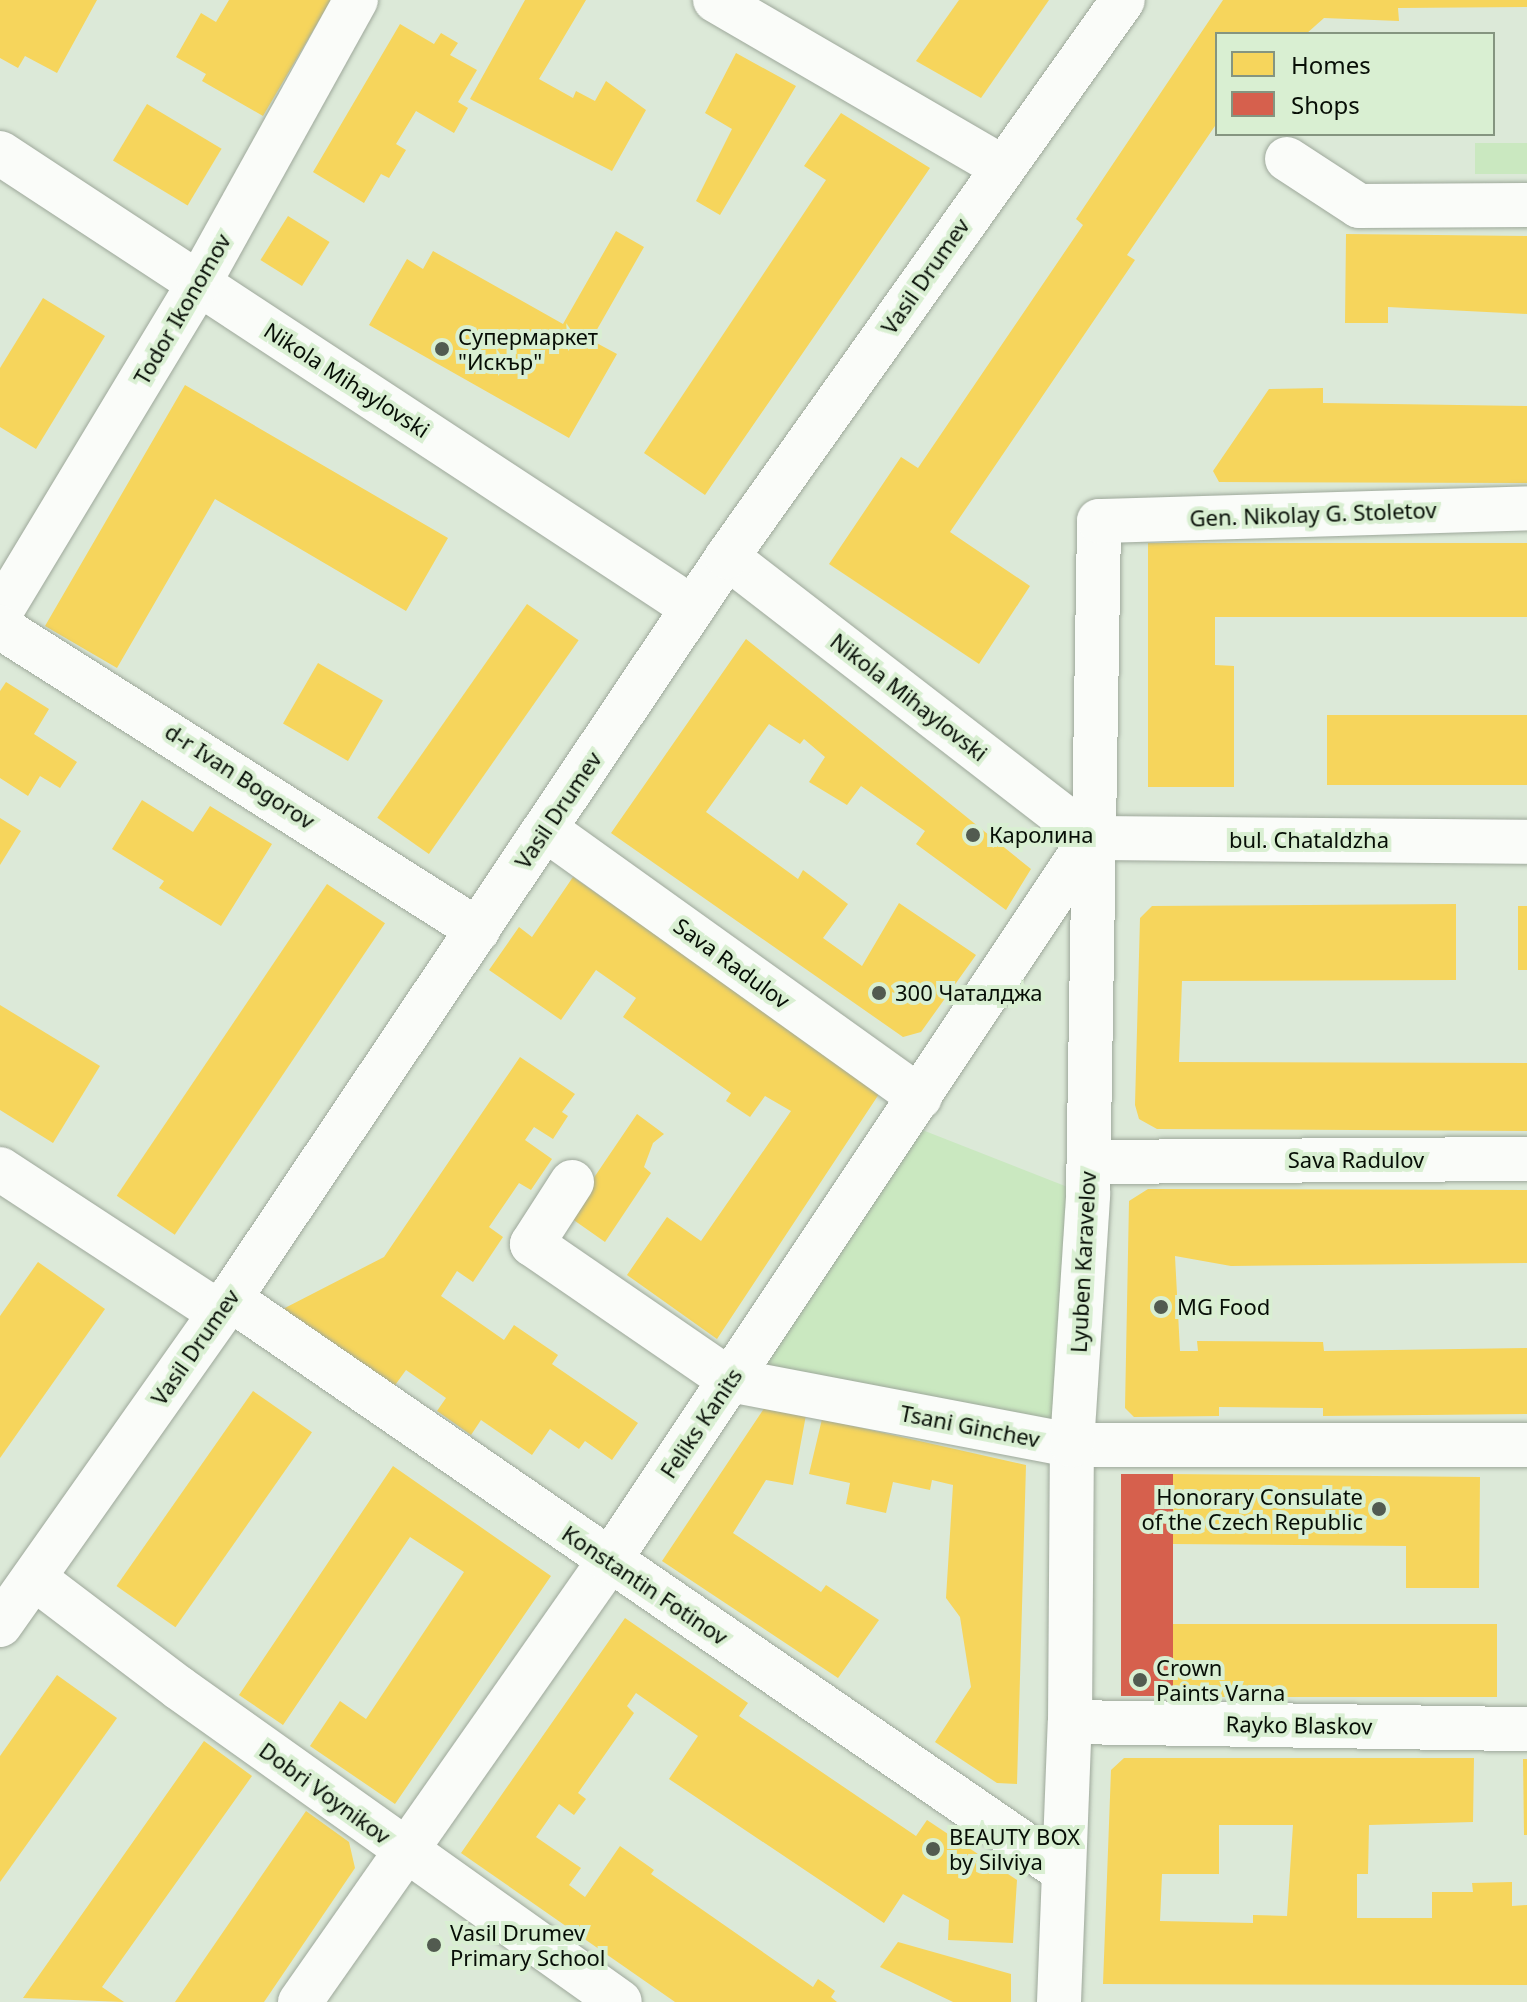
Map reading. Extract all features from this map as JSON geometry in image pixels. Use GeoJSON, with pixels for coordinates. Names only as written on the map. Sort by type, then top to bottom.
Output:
{"type":"FeatureCollection","features":[{"type":"Feature","properties":{"kind":"street","name":"Todor Ikonomov"},"geometry":{"type":"LineString","coordinates":[[0,613],[199,283],[356,0]]}},
{"type":"Feature","properties":{"kind":"street"},"geometry":{"type":"LineString","coordinates":[[715,0],[1002,167]]}},
{"type":"Feature","properties":{"kind":"street","name":"Vasil Drumev"},"geometry":{"type":"LineString","coordinates":[[0,1625],[225,1305],[727,557],[1123,0]]}},
{"type":"Feature","properties":{"kind":"street","name":"Nikola Mihaylovski"},"geometry":{"type":"LineString","coordinates":[[0,153],[693,608]]}},
{"type":"Feature","properties":{"kind":"street"},"geometry":{"type":"LineString","coordinates":[[1287,159],[1359,206],[1527,205]]}},
{"type":"Feature","properties":{"kind":"street","name":"Gen. Nikolay G. Stoletov"},"geometry":{"type":"LineString","coordinates":[[1099,521],[1527,508]]}},
{"type":"Feature","properties":{"kind":"street","name":"Lyuben Karavelov"},"geometry":{"type":"LineString","coordinates":[[1059,2002],[1070,1722],[1072,1445],[1089,1162],[1091,838],[1099,521]]}},
{"type":"Feature","properties":{"kind":"street","name":"Nikola Mihaylovski"},"geometry":{"type":"LineString","coordinates":[[727,557],[1091,838]]}},
{"type":"Feature","properties":{"kind":"street","name":"d-r Ivan Bogorov"},"geometry":{"type":"LineString","coordinates":[[0,627],[478,930]]}},
{"type":"Feature","properties":{"kind":"street","name":"Sava Radulov"},"geometry":{"type":"LineString","coordinates":[[545,829],[920,1097]]}},
{"type":"Feature","properties":{"kind":"street","name":"bul. Chataldzha"},"geometry":{"type":"LineString","coordinates":[[1091,838],[1527,842]]}},
{"type":"Feature","properties":{"kind":"street","name":"Feliks Kanits"},"geometry":{"type":"LineString","coordinates":[[300,2002],[609,1561],[1091,838]]}},
{"type":"Feature","properties":{"kind":"street","name":"Sava Radulov"},"geometry":{"type":"LineString","coordinates":[[1089,1162],[1527,1159]]}},
{"type":"Feature","properties":{"kind":"street","name":"Konstantin Fotinov"},"geometry":{"type":"LineString","coordinates":[[0,1169],[225,1305],[609,1561],[1062,1870]]}},
{"type":"Feature","properties":{"kind":"street","name":"Tsani Ginchev"},"geometry":{"type":"LineString","coordinates":[[572,1182],[532,1244],[730,1380],[1072,1445],[1527,1445]]}},
{"type":"Feature","properties":{"kind":"street","name":"Dobri Voynikov"},"geometry":{"type":"LineString","coordinates":[[34,1578],[407,1852],[620,2002]]}},
{"type":"Feature","properties":{"kind":"street","name":"Rayko Blaskov"},"geometry":{"type":"LineString","coordinates":[[1070,1722],[1527,1729]]}},
{"type":"Feature","properties":{"kind":"green space"},"geometry":{"type":"Polygon","coordinates":[[[1475,143],[1527,143],[1527,174],[1475,174],[1475,143]]]}},
{"type":"Feature","properties":{"kind":"green space"},"geometry":{"type":"Polygon","coordinates":[[[902,1122],[1088,1195],[1072,1445],[730,1380],[902,1122]]]}},
{"type":"Feature","properties":{"kind":"building: Homes"},"geometry":{"type":"Polygon","coordinates":[[[0,0],[97,0],[57,73],[25,56],[18,68],[0,58],[0,0]]]}},
{"type":"Feature","properties":{"kind":"building: Homes"},"geometry":{"type":"Polygon","coordinates":[[[229,0],[331,0],[263,116],[202,81],[206,74],[176,57],[201,13],[216,22],[229,0]]]}},
{"type":"Feature","properties":{"kind":"building: Homes"},"geometry":{"type":"Polygon","coordinates":[[[525,0],[586,0],[539,79],[573,98],[576,91],[595,101],[606,81],[646,110],[612,171],[470,99],[525,0]]]}},
{"type":"Feature","properties":{"kind":"building: Homes"},"geometry":{"type":"Polygon","coordinates":[[[959,0],[1049,0],[981,98],[916,61],[959,0]]]}},
{"type":"Feature","properties":{"kind":"building: Homes"},"geometry":{"type":"Polygon","coordinates":[[[1223,0],[1527,0],[1527,7],[1398,8],[1399,21],[1324,18],[1308,32],[1215,32],[1215,126],[1127,255],[1135,260],[950,532],[1030,586],[979,664],[829,564],[901,457],[918,468],[1083,225],[1076,219],[1223,0]]]}},
{"type":"Feature","properties":{"kind":"building: Homes"},"geometry":{"type":"Polygon","coordinates":[[[400,24],[434,44],[441,33],[458,43],[450,55],[477,70],[458,102],[468,108],[454,133],[416,111],[396,144],[406,150],[389,178],[381,174],[364,203],[313,172],[400,24]]]}},
{"type":"Feature","properties":{"kind":"building: Homes"},"geometry":{"type":"Polygon","coordinates":[[[736,53],[796,86],[720,215],[696,201],[732,129],[705,113],[736,53]]]}},
{"type":"Feature","properties":{"kind":"building: Homes"},"geometry":{"type":"Polygon","coordinates":[[[147,104],[222,149],[188,205],[113,161],[147,104]]]}},
{"type":"Feature","properties":{"kind":"building: Homes"},"geometry":{"type":"Polygon","coordinates":[[[841,113],[930,168],[705,495],[644,453],[826,180],[804,166],[841,113]]]}},
{"type":"Feature","properties":{"kind":"building: Homes"},"geometry":{"type":"Polygon","coordinates":[[[288,216],[330,242],[302,286],[260,260],[288,216]]]}},
{"type":"Feature","properties":{"kind":"building: Homes"},"geometry":{"type":"Polygon","coordinates":[[[616,231],[644,247],[591,340],[617,354],[569,438],[369,325],[407,259],[423,269],[433,251],[563,324],[616,231]]]}},
{"type":"Feature","properties":{"kind":"building: Homes"},"geometry":{"type":"Polygon","coordinates":[[[1346,234],[1527,236],[1527,314],[1388,307],[1388,323],[1345,323],[1346,234]]]}},
{"type":"Feature","properties":{"kind":"building: Homes"},"geometry":{"type":"Polygon","coordinates":[[[43,298],[105,336],[36,449],[0,427],[0,368],[43,298]]]}},
{"type":"Feature","properties":{"kind":"building: Homes"},"geometry":{"type":"Polygon","coordinates":[[[185,385],[448,538],[406,611],[215,499],[117,668],[45,626],[185,385]]]}},
{"type":"Feature","properties":{"kind":"building: Homes"},"geometry":{"type":"Polygon","coordinates":[[[1323,388],[1323,403],[1527,406],[1527,483],[1219,482],[1213,471],[1269,389],[1323,388]]]}},
{"type":"Feature","properties":{"kind":"building: Homes"},"geometry":{"type":"Polygon","coordinates":[[[1148,543],[1527,543],[1527,617],[1215,617],[1215,665],[1234,666],[1234,787],[1148,787],[1148,543]]]}},
{"type":"Feature","properties":{"kind":"building: Homes"},"geometry":{"type":"Polygon","coordinates":[[[527,604],[579,640],[429,854],[377,818],[527,604]]]}},
{"type":"Feature","properties":{"kind":"building: Homes"},"geometry":{"type":"Polygon","coordinates":[[[746,639],[1031,869],[1006,910],[916,844],[925,831],[861,786],[847,805],[809,782],[825,757],[804,739],[800,744],[769,724],[706,812],[798,879],[803,870],[848,904],[823,938],[862,966],[899,903],[976,955],[921,1032],[903,1037],[611,833],[746,639]]]}},
{"type":"Feature","properties":{"kind":"building: Homes"},"geometry":{"type":"Polygon","coordinates":[[[318,663],[383,700],[348,761],[283,724],[318,663]]]}},
{"type":"Feature","properties":{"kind":"building: Homes"},"geometry":{"type":"Polygon","coordinates":[[[6,682],[49,709],[34,734],[77,762],[60,788],[40,776],[28,796],[0,778],[0,691],[6,682]]]}},
{"type":"Feature","properties":{"kind":"building: Homes"},"geometry":{"type":"Polygon","coordinates":[[[1327,715],[1527,715],[1527,785],[1327,785],[1327,715]]]}},
{"type":"Feature","properties":{"kind":"building: Homes"},"geometry":{"type":"Polygon","coordinates":[[[142,800],[193,832],[210,806],[272,844],[221,926],[159,888],[164,881],[112,849],[142,800]]]}},
{"type":"Feature","properties":{"kind":"building: Homes"},"geometry":{"type":"Polygon","coordinates":[[[0,818],[21,831],[0,865],[0,818]]]}},
{"type":"Feature","properties":{"kind":"building: Homes"},"geometry":{"type":"Polygon","coordinates":[[[573,877],[881,1091],[717,1339],[627,1275],[667,1217],[701,1241],[791,1111],[765,1096],[750,1117],[726,1101],[731,1093],[623,1017],[636,998],[596,970],[561,1020],[489,970],[519,927],[532,937],[573,877]]]}},
{"type":"Feature","properties":{"kind":"building: Homes"},"geometry":{"type":"Polygon","coordinates":[[[327,884],[385,923],[175,1235],[117,1196],[327,884]]]}},
{"type":"Feature","properties":{"kind":"building: Homes"},"geometry":{"type":"Polygon","coordinates":[[[1456,904],[1456,980],[1182,981],[1179,1062],[1527,1063],[1527,1131],[1157,1129],[1139,1119],[1135,1105],[1140,918],[1152,906],[1456,904]]]}},
{"type":"Feature","properties":{"kind":"building: Homes"},"geometry":{"type":"Polygon","coordinates":[[[1518,906],[1527,906],[1527,970],[1518,970],[1518,906]]]}},
{"type":"Feature","properties":{"kind":"building: Homes"},"geometry":{"type":"Polygon","coordinates":[[[0,1005],[100,1066],[53,1143],[0,1110],[0,1005]]]}},
{"type":"Feature","properties":{"kind":"building: Homes"},"geometry":{"type":"Polygon","coordinates":[[[520,1057],[575,1094],[562,1112],[568,1116],[553,1139],[534,1127],[525,1140],[552,1159],[531,1190],[519,1183],[489,1227],[503,1237],[473,1282],[457,1271],[441,1296],[504,1340],[514,1325],[558,1355],[552,1364],[638,1423],[612,1460],[585,1441],[579,1449],[550,1429],[532,1455],[481,1420],[471,1435],[437,1411],[446,1398],[406,1370],[393,1388],[281,1310],[384,1257],[520,1057]]]}},
{"type":"Feature","properties":{"kind":"building: Homes"},"geometry":{"type":"Polygon","coordinates":[[[637,1114],[664,1134],[653,1143],[644,1167],[651,1173],[605,1242],[568,1216],[637,1114]]]}},
{"type":"Feature","properties":{"kind":"building: Homes"},"geometry":{"type":"Polygon","coordinates":[[[1148,1189],[1527,1190],[1527,1263],[1231,1266],[1175,1256],[1180,1351],[1198,1351],[1197,1341],[1323,1342],[1324,1351],[1527,1348],[1527,1414],[1323,1416],[1323,1408],[1219,1407],[1219,1416],[1134,1417],[1125,1408],[1129,1201],[1148,1189]]]}},
{"type":"Feature","properties":{"kind":"building: Homes"},"geometry":{"type":"Polygon","coordinates":[[[38,1262],[105,1309],[0,1458],[0,1316],[38,1262]]]}},
{"type":"Feature","properties":{"kind":"building: Homes"},"geometry":{"type":"Polygon","coordinates":[[[253,1391],[312,1432],[175,1627],[116,1586],[253,1391]]]}},
{"type":"Feature","properties":{"kind":"building: Homes"},"geometry":{"type":"Polygon","coordinates":[[[765,1407],[806,1415],[793,1485],[766,1480],[733,1533],[821,1592],[826,1585],[879,1620],[838,1678],[662,1561],[765,1407]]]}},
{"type":"Feature","properties":{"kind":"building: Homes"},"geometry":{"type":"Polygon","coordinates":[[[822,1419],[1026,1465],[1017,1784],[997,1783],[935,1742],[971,1687],[960,1617],[946,1598],[953,1485],[932,1480],[930,1490],[893,1482],[886,1513],[846,1504],[850,1483],[809,1474],[822,1419]]]}},
{"type":"Feature","properties":{"kind":"building: Homes"},"geometry":{"type":"Polygon","coordinates":[[[393,1466],[551,1576],[395,1804],[310,1746],[340,1701],[366,1719],[464,1572],[410,1537],[283,1725],[239,1695],[393,1466]]]}},
{"type":"Feature","properties":{"kind":"building: Homes"},"geometry":{"type":"Polygon","coordinates":[[[1173,1474],[1480,1477],[1479,1588],[1406,1588],[1406,1546],[1172,1544],[1173,1474]]]}},
{"type":"Feature","properties":{"kind":"building: Homes"},"geometry":{"type":"Polygon","coordinates":[[[625,1618],[748,1703],[739,1716],[916,1836],[927,1820],[1017,1880],[1013,1943],[948,1940],[949,1920],[903,1894],[884,1923],[669,1779],[698,1736],[636,1693],[627,1706],[634,1713],[578,1793],[586,1799],[574,1815],[559,1804],[536,1837],[581,1868],[569,1885],[585,1897],[620,1846],[654,1870],[651,1874],[813,1987],[818,1979],[835,1991],[831,1997],[837,2002],[675,2002],[461,1853],[625,1618]]]}},
{"type":"Feature","properties":{"kind":"building: Homes"},"geometry":{"type":"Polygon","coordinates":[[[1171,1624],[1497,1624],[1497,1697],[1171,1697],[1171,1624]]]}},
{"type":"Feature","properties":{"kind":"building: Homes"},"geometry":{"type":"Polygon","coordinates":[[[57,1675],[117,1718],[0,1882],[0,1756],[57,1675]]]}},
{"type":"Feature","properties":{"kind":"building: Homes"},"geometry":{"type":"Polygon","coordinates":[[[204,1741],[252,1776],[102,1987],[124,2002],[23,1998],[204,1741]]]}},
{"type":"Feature","properties":{"kind":"building: Homes"},"geometry":{"type":"Polygon","coordinates":[[[1124,1758],[1474,1758],[1473,1822],[1369,1825],[1368,1874],[1357,1874],[1357,1918],[1432,1918],[1432,1892],[1473,1892],[1472,1883],[1512,1882],[1512,1906],[1527,1905],[1527,1985],[1103,1984],[1111,1770],[1124,1758]],[[1219,1825],[1219,1874],[1162,1874],[1160,1921],[1253,1923],[1253,1915],[1287,1916],[1293,1825],[1219,1825]]]}},
{"type":"Feature","properties":{"kind":"building: Homes"},"geometry":{"type":"Polygon","coordinates":[[[1523,1759],[1527,1759],[1527,1835],[1524,1835],[1523,1759]]]}},
{"type":"Feature","properties":{"kind":"building: Homes"},"geometry":{"type":"Polygon","coordinates":[[[306,1811],[349,1842],[355,1868],[264,2002],[175,2002],[306,1811]]]}},
{"type":"Feature","properties":{"kind":"building: Homes"},"geometry":{"type":"Polygon","coordinates":[[[898,1942],[1011,1974],[1011,2002],[953,2002],[880,1967],[898,1942]]]}},
{"type":"Feature","properties":{"kind":"building: Shops"},"geometry":{"type":"Polygon","coordinates":[[[1121,1474],[1173,1474],[1173,1696],[1121,1696],[1121,1474]]]}},
{"type":"Feature","properties":{"kind":"place","name":"Супермаркет \"Искър\""},"geometry":{"type":"Point","coordinates":[442,349]}},
{"type":"Feature","properties":{"kind":"place","name":"Каролина"},"geometry":{"type":"Point","coordinates":[973,835]}},
{"type":"Feature","properties":{"kind":"place","name":"300 Чаталджа"},"geometry":{"type":"Point","coordinates":[879,993]}},
{"type":"Feature","properties":{"kind":"place","name":"MG Food"},"geometry":{"type":"Point","coordinates":[1161,1307]}},
{"type":"Feature","properties":{"kind":"place","name":"Honorary Consulate of the Czech Republic"},"geometry":{"type":"Point","coordinates":[1379,1509]}},
{"type":"Feature","properties":{"kind":"place","name":"Crown Paints Varna"},"geometry":{"type":"Point","coordinates":[1140,1680]}},
{"type":"Feature","properties":{"kind":"place","name":"BEAUTY BOX by Silviya"},"geometry":{"type":"Point","coordinates":[933,1849]}},
{"type":"Feature","properties":{"kind":"place","name":"Vasil Drumev Primary School"},"geometry":{"type":"Point","coordinates":[434,1945]}}]}
